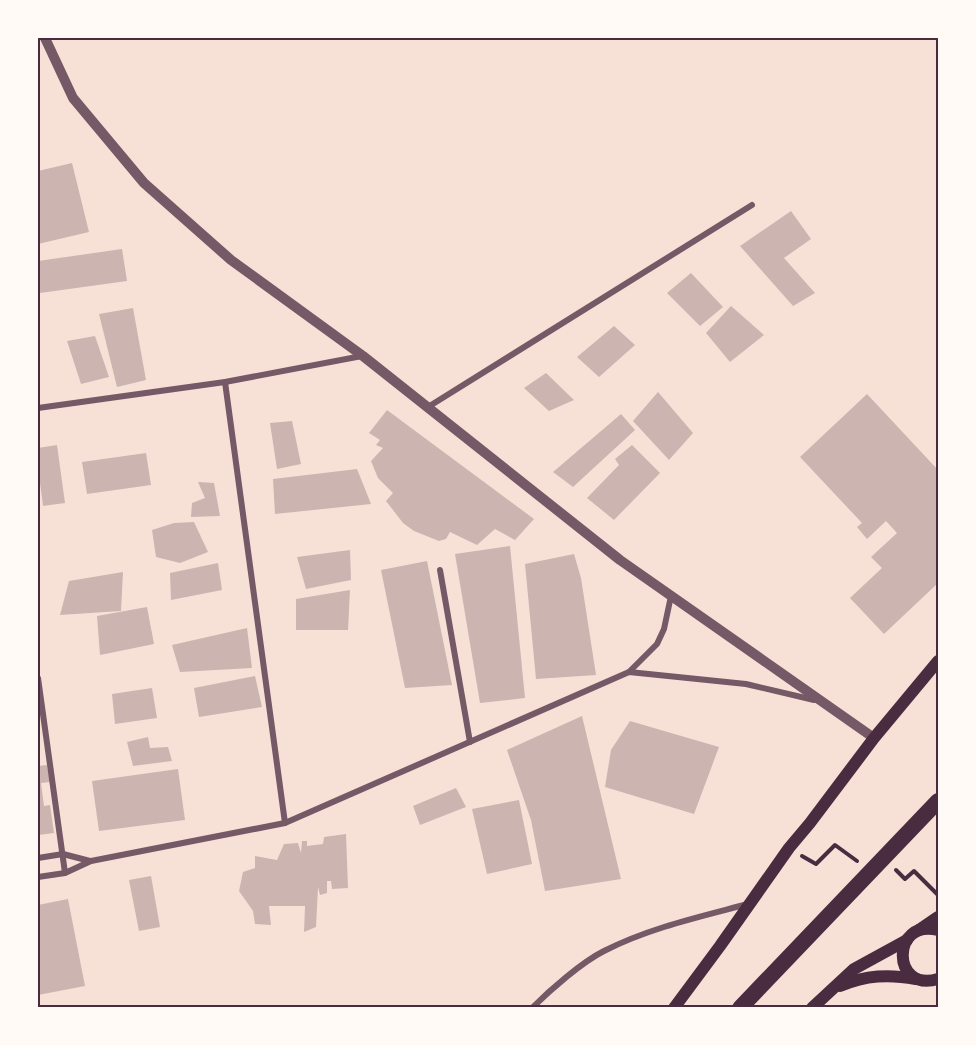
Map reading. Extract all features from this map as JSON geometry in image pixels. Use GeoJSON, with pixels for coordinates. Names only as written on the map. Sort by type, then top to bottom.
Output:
{"type":"FeatureCollection","features":[{"type":"Feature","properties":{"kind":"highway"},"geometry":{"type":"LineString","coordinates":[[740,1008],[939,801]]}},
{"type":"Feature","properties":{"kind":"main road"},"geometry":{"type":"LineString","coordinates":[[674,1008],[789,848],[874,738],[939,661]]}},
{"type":"Feature","properties":{"kind":"main road"},"geometry":{"type":"LineString","coordinates":[[812,1008],[854,969],[907,940],[939,917]]}},
{"type":"Feature","properties":{"kind":"main road"},"geometry":{"type":"LineString","coordinates":[[919,930],[928,928],[939,930]]}},
{"type":"Feature","properties":{"kind":"main road"},"geometry":{"type":"LineString","coordinates":[[907,940],[903,947],[904,964],[908,971],[931,981]]}},
{"type":"Feature","properties":{"kind":"main road"},"geometry":{"type":"LineString","coordinates":[[831,990],[872,975],[895,975],[931,981]]}},
{"type":"Feature","properties":{"kind":"street"},"geometry":{"type":"LineString","coordinates":[[45,38],[73,98],[144,183],[231,260],[363,356],[620,560],[874,738]]}},
{"type":"Feature","properties":{"kind":"street"},"geometry":{"type":"LineString","coordinates":[[428,407],[752,205]]}},
{"type":"Feature","properties":{"kind":"street"},"geometry":{"type":"LineString","coordinates":[[38,408],[225,381],[363,356]]}},
{"type":"Feature","properties":{"kind":"street"},"geometry":{"type":"LineString","coordinates":[[225,381],[285,823]]}},
{"type":"Feature","properties":{"kind":"street"},"geometry":{"type":"LineString","coordinates":[[440,570],[470,742]]}},
{"type":"Feature","properties":{"kind":"street"},"geometry":{"type":"LineString","coordinates":[[38,877],[65,873],[91,861],[285,823],[629,672],[657,644],[664,629],[671,596]]}},
{"type":"Feature","properties":{"kind":"street"},"geometry":{"type":"LineString","coordinates":[[629,672],[746,684],[826,704]]}},
{"type":"Feature","properties":{"kind":"street"},"geometry":{"type":"LineString","coordinates":[[38,678],[65,873]]}},
{"type":"Feature","properties":{"kind":"street"},"geometry":{"type":"LineString","coordinates":[[38,858],[63,854],[91,861]]}},
{"type":"Feature","properties":{"kind":"street"},"geometry":{"type":"LineString","coordinates":[[532,1008],[549,990],[603,951],[668,926],[748,904]]}},
{"type":"Feature","properties":{"kind":"building"},"geometry":{"type":"Polygon","coordinates":[[[72,163],[89,232],[38,244],[38,171],[72,163]]]}},
{"type":"Feature","properties":{"kind":"building"},"geometry":{"type":"Polygon","coordinates":[[[791,211],[811,239],[784,258],[815,293],[793,306],[740,246],[791,211]]]}},
{"type":"Feature","properties":{"kind":"building"},"geometry":{"type":"Polygon","coordinates":[[[122,249],[127,281],[40,293],[38,261],[122,249]]]}},
{"type":"Feature","properties":{"kind":"building"},"geometry":{"type":"Polygon","coordinates":[[[691,273],[723,307],[700,326],[667,293],[691,273]]]}},
{"type":"Feature","properties":{"kind":"building"},"geometry":{"type":"Polygon","coordinates":[[[731,306],[764,335],[730,362],[706,333],[731,306]]]}},
{"type":"Feature","properties":{"kind":"building"},"geometry":{"type":"Polygon","coordinates":[[[133,308],[146,380],[117,387],[99,314],[133,308]]]}},
{"type":"Feature","properties":{"kind":"building"},"geometry":{"type":"Polygon","coordinates":[[[614,326],[635,345],[599,377],[577,357],[614,326]]]}},
{"type":"Feature","properties":{"kind":"building"},"geometry":{"type":"Polygon","coordinates":[[[95,336],[109,377],[81,384],[67,341],[95,336]]]}},
{"type":"Feature","properties":{"kind":"building"},"geometry":{"type":"Polygon","coordinates":[[[546,373],[574,400],[549,411],[524,388],[546,373]]]}},
{"type":"Feature","properties":{"kind":"building"},"geometry":{"type":"Polygon","coordinates":[[[658,392],[693,433],[669,460],[633,421],[658,392]]]}},
{"type":"Feature","properties":{"kind":"building"},"geometry":{"type":"Polygon","coordinates":[[[867,394],[938,470],[938,583],[884,634],[850,598],[882,568],[871,557],[897,533],[886,521],[867,539],[857,527],[862,523],[800,457],[867,394]]]}},
{"type":"Feature","properties":{"kind":"building"},"geometry":{"type":"Polygon","coordinates":[[[387,410],[534,519],[515,540],[495,529],[477,545],[450,532],[446,539],[439,541],[414,531],[403,523],[386,501],[393,493],[378,478],[371,461],[383,448],[376,445],[380,440],[369,433],[387,410]]]}},
{"type":"Feature","properties":{"kind":"building"},"geometry":{"type":"Polygon","coordinates":[[[621,414],[635,430],[573,487],[553,472],[621,414]]]}},
{"type":"Feature","properties":{"kind":"building"},"geometry":{"type":"Polygon","coordinates":[[[292,421],[301,464],[277,469],[270,423],[292,421]]]}},
{"type":"Feature","properties":{"kind":"building"},"geometry":{"type":"Polygon","coordinates":[[[57,445],[65,503],[43,506],[38,448],[57,445]]]}},
{"type":"Feature","properties":{"kind":"building"},"geometry":{"type":"Polygon","coordinates":[[[632,445],[660,473],[614,520],[587,498],[619,465],[615,459],[632,445]]]}},
{"type":"Feature","properties":{"kind":"building"},"geometry":{"type":"Polygon","coordinates":[[[146,453],[151,485],[87,494],[82,462],[146,453]]]}},
{"type":"Feature","properties":{"kind":"building"},"geometry":{"type":"Polygon","coordinates":[[[357,469],[371,504],[275,514],[273,479],[357,469]]]}},
{"type":"Feature","properties":{"kind":"building"},"geometry":{"type":"Polygon","coordinates":[[[198,482],[214,483],[220,516],[191,517],[192,503],[205,498],[198,482]]]}},
{"type":"Feature","properties":{"kind":"building"},"geometry":{"type":"Polygon","coordinates":[[[194,522],[208,552],[180,563],[156,557],[152,530],[174,523],[194,522]]]}},
{"type":"Feature","properties":{"kind":"building"},"geometry":{"type":"Polygon","coordinates":[[[510,546],[525,698],[480,703],[455,554],[510,546]]]}},
{"type":"Feature","properties":{"kind":"building"},"geometry":{"type":"Polygon","coordinates":[[[350,550],[351,580],[306,589],[297,557],[350,550]]]}},
{"type":"Feature","properties":{"kind":"building"},"geometry":{"type":"Polygon","coordinates":[[[574,554],[581,578],[596,675],[536,679],[525,564],[574,554]]]}},
{"type":"Feature","properties":{"kind":"building"},"geometry":{"type":"Polygon","coordinates":[[[427,561],[452,685],[405,688],[381,570],[427,561]]]}},
{"type":"Feature","properties":{"kind":"building"},"geometry":{"type":"Polygon","coordinates":[[[218,563],[222,590],[171,600],[170,573],[218,563]]]}},
{"type":"Feature","properties":{"kind":"building"},"geometry":{"type":"Polygon","coordinates":[[[123,572],[121,611],[60,615],[69,581],[123,572]]]}},
{"type":"Feature","properties":{"kind":"building"},"geometry":{"type":"Polygon","coordinates":[[[350,590],[348,630],[296,630],[296,599],[350,590]]]}},
{"type":"Feature","properties":{"kind":"building"},"geometry":{"type":"Polygon","coordinates":[[[147,607],[154,644],[100,655],[97,616],[147,607]]]}},
{"type":"Feature","properties":{"kind":"building"},"geometry":{"type":"Polygon","coordinates":[[[247,628],[252,668],[180,672],[172,645],[247,628]]]}},
{"type":"Feature","properties":{"kind":"building"},"geometry":{"type":"Polygon","coordinates":[[[255,676],[262,707],[199,717],[194,688],[255,676]]]}},
{"type":"Feature","properties":{"kind":"building"},"geometry":{"type":"Polygon","coordinates":[[[152,688],[157,718],[115,724],[112,694],[152,688]]]}},
{"type":"Feature","properties":{"kind":"building"},"geometry":{"type":"Polygon","coordinates":[[[582,716],[621,879],[545,891],[531,820],[507,750],[582,716]]]}},
{"type":"Feature","properties":{"kind":"building"},"geometry":{"type":"Polygon","coordinates":[[[630,721],[719,747],[694,814],[605,787],[611,750],[630,721]]]}},
{"type":"Feature","properties":{"kind":"building"},"geometry":{"type":"Polygon","coordinates":[[[148,737],[150,748],[168,747],[172,761],[133,766],[127,742],[148,737]]]}},
{"type":"Feature","properties":{"kind":"building"},"geometry":{"type":"Polygon","coordinates":[[[47,765],[50,782],[41,783],[44,806],[50,805],[54,833],[38,835],[38,766],[47,765]]]}},
{"type":"Feature","properties":{"kind":"building"},"geometry":{"type":"Polygon","coordinates":[[[178,769],[185,820],[99,831],[92,781],[178,769]]]}},
{"type":"Feature","properties":{"kind":"building"},"geometry":{"type":"Polygon","coordinates":[[[456,788],[466,807],[420,825],[413,806],[456,788]]]}},
{"type":"Feature","properties":{"kind":"building"},"geometry":{"type":"Polygon","coordinates":[[[519,800],[532,864],[487,874],[472,809],[519,800]]]}},
{"type":"Feature","properties":{"kind":"building"},"geometry":{"type":"Polygon","coordinates":[[[346,834],[348,888],[332,889],[331,881],[327,881],[327,893],[320,895],[318,887],[316,927],[304,932],[305,906],[269,906],[271,925],[255,924],[253,911],[239,891],[243,872],[255,868],[255,856],[277,860],[284,844],[298,843],[301,853],[302,841],[307,841],[307,846],[323,844],[324,837],[346,834]]]}},
{"type":"Feature","properties":{"kind":"building"},"geometry":{"type":"Polygon","coordinates":[[[151,876],[160,927],[139,931],[129,880],[151,876]]]}},
{"type":"Feature","properties":{"kind":"building"},"geometry":{"type":"Polygon","coordinates":[[[68,899],[85,986],[38,995],[38,905],[68,899]]]}}]}
